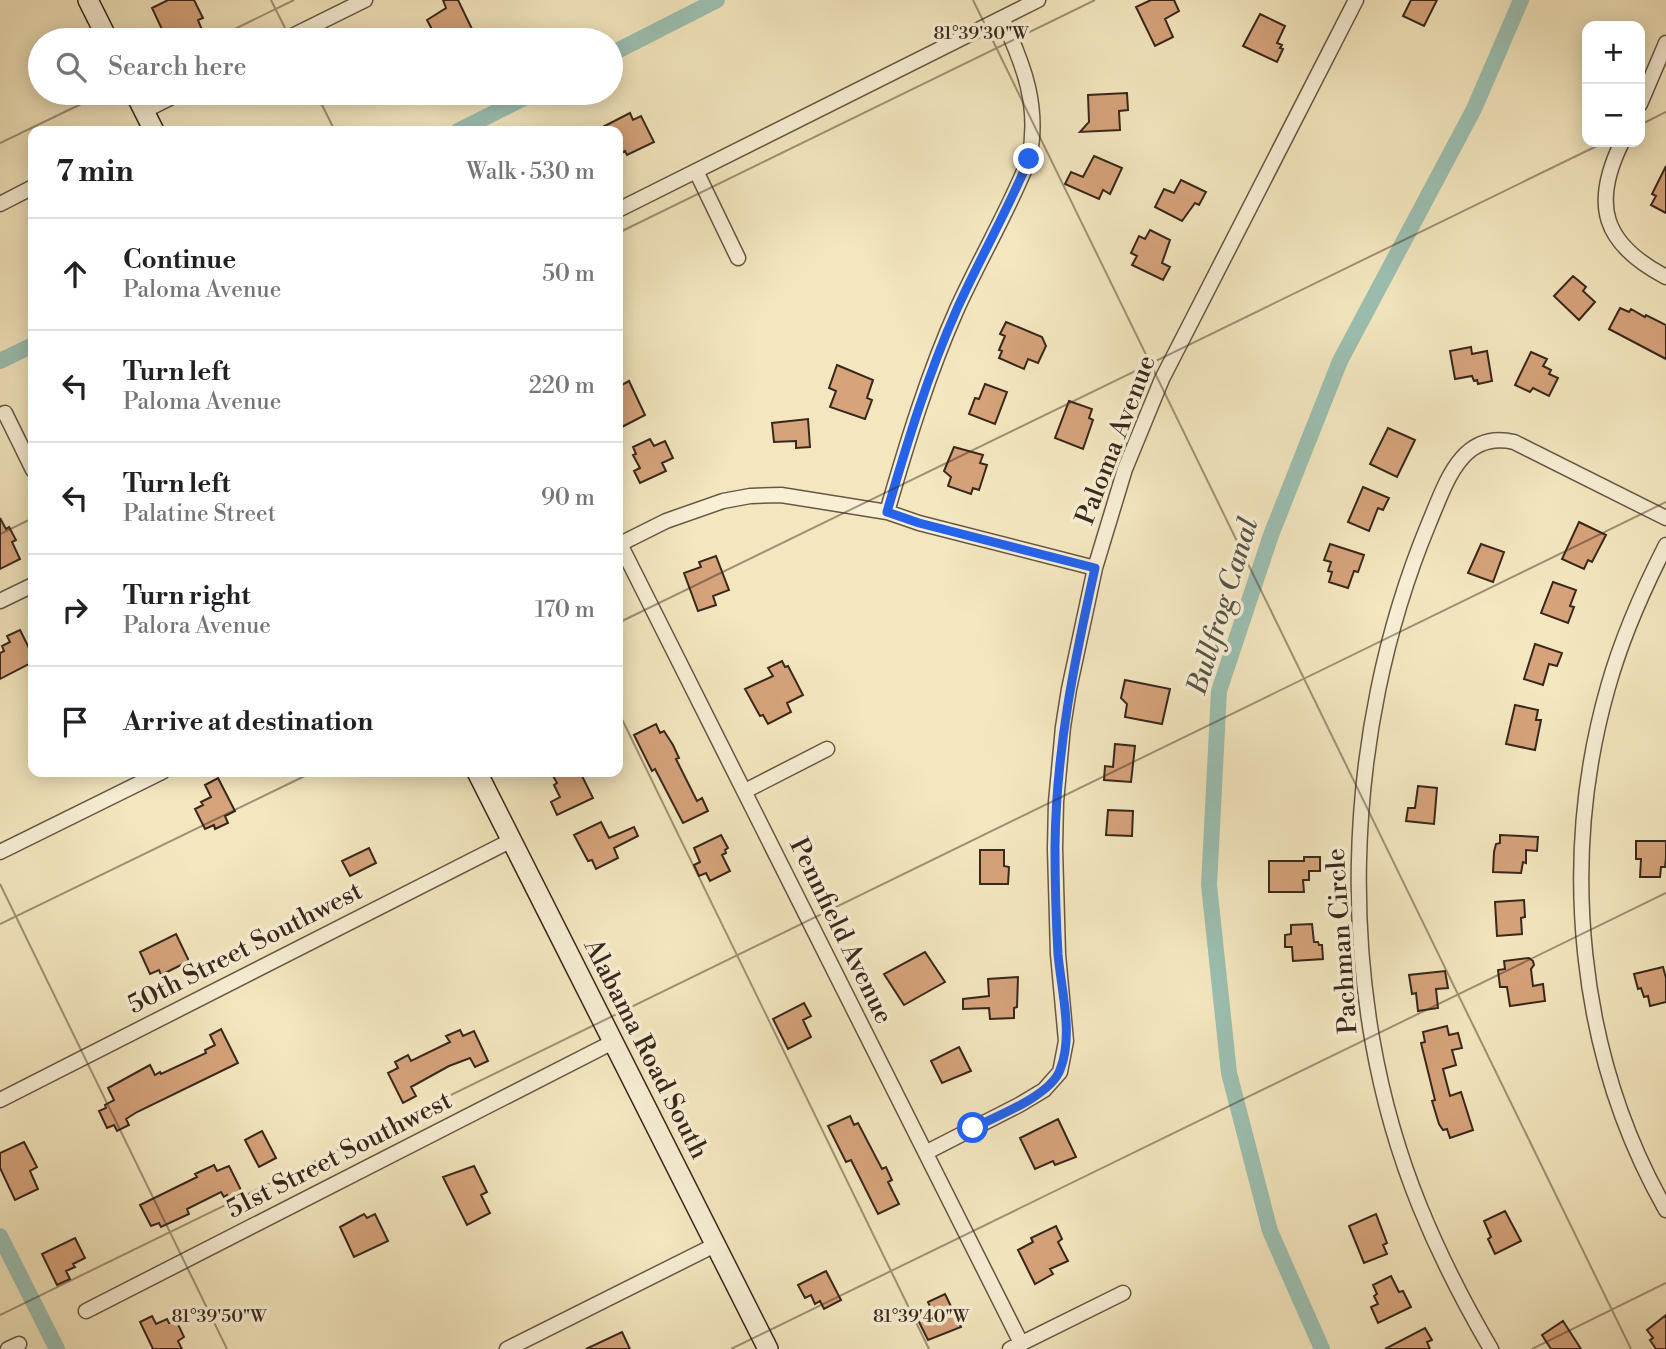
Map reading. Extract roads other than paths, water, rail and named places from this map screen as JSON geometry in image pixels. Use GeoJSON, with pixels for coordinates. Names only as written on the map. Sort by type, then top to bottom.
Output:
{"type":"FeatureCollection","features":[{"type":"Feature","properties":{"kind":"street"},"geometry":{"type":"LineString","coordinates":[[88,0],[102,28]]}},
{"type":"Feature","properties":{"kind":"street"},"geometry":{"type":"LineString","coordinates":[[305,28],[348,4],[365,0]]}},
{"type":"Feature","properties":{"kind":"street"},"geometry":{"type":"LineString","coordinates":[[623,208],[1038,0]]}},
{"type":"Feature","properties":{"kind":"street","name":"Paloma Avenue"},"geometry":{"type":"LineString","coordinates":[[927,1152],[1044,1090],[1060,1072],[1066,1041],[1058,954],[1055,849],[1058,776],[1069,689],[1095,568],[1125,469],[1162,379],[1356,0]]}},
{"type":"Feature","properties":{"kind":"street"},"geometry":{"type":"LineString","coordinates":[[887,512],[918,409],[951,322],[1029,159],[1033,139],[1029,83],[1002,18]]}},
{"type":"Feature","properties":{"kind":"street"},"geometry":{"type":"LineString","coordinates":[[1645,92],[1666,43]]}},
{"type":"Feature","properties":{"kind":"street"},"geometry":{"type":"LineString","coordinates":[[140,105],[148,125],[168,105]]}},
{"type":"Feature","properties":{"kind":"street"},"geometry":{"type":"LineString","coordinates":[[1620,147],[1608,176],[1604,199],[1608,219],[1615,236],[1626,250],[1666,277]]}},
{"type":"Feature","properties":{"kind":"street"},"geometry":{"type":"LineString","coordinates":[[696,171],[738,257]]}},
{"type":"Feature","properties":{"kind":"street"},"geometry":{"type":"LineString","coordinates":[[0,204],[28,190]]}},
{"type":"Feature","properties":{"kind":"street"},"geometry":{"type":"LineString","coordinates":[[5,413],[28,460]]}},
{"type":"Feature","properties":{"kind":"street","name":"Pachman Circle"},"geometry":{"type":"LineString","coordinates":[[1491,1349],[1466,1307],[1419,1205],[1395,1132],[1369,1019],[1359,905],[1361,800],[1369,738],[1387,649],[1434,510],[1462,457],[1476,445],[1497,439],[1514,442],[1666,518]]}},
{"type":"Feature","properties":{"kind":"street"},"geometry":{"type":"LineString","coordinates":[[623,541],[696,510],[750,496],[781,495],[887,512],[919,523],[1095,568]]}},
{"type":"Feature","properties":{"kind":"street"},"geometry":{"type":"LineString","coordinates":[[1666,545],[1638,602],[1608,686],[1597,731],[1584,808],[1581,879],[1589,982],[1601,1047],[1632,1141],[1666,1210]]}},
{"type":"Feature","properties":{"kind":"street","name":"Pennfield Avenue"},"geometry":{"type":"LineString","coordinates":[[623,553],[927,1152],[1015,1346]]}},
{"type":"Feature","properties":{"kind":"street"},"geometry":{"type":"LineString","coordinates":[[0,601],[28,587]]}},
{"type":"Feature","properties":{"kind":"street"},"geometry":{"type":"LineString","coordinates":[[745,791],[827,749]]}},
{"type":"Feature","properties":{"kind":"street"},"geometry":{"type":"LineString","coordinates":[[0,852],[152,777]]}},
{"type":"Feature","properties":{"kind":"street","name":"Alabama Road South"},"geometry":{"type":"LineString","coordinates":[[480,777],[768,1349]]}},
{"type":"Feature","properties":{"kind":"street","name":"50th Street Southwest"},"geometry":{"type":"LineString","coordinates":[[0,1100],[512,840]]}},
{"type":"Feature","properties":{"kind":"street","name":"51st Street Southwest"},"geometry":{"type":"LineString","coordinates":[[86,1311],[613,1042]]}},
{"type":"Feature","properties":{"kind":"street"},"geometry":{"type":"LineString","coordinates":[[507,1349],[715,1245]]}},
{"type":"Feature","properties":{"kind":"street"},"geometry":{"type":"LineString","coordinates":[[1015,1346],[1123,1293]]}},
{"type":"Feature","properties":{"kind":"waterway"},"geometry":{"type":"LineString","coordinates":[[623,48],[717,0]]}},
{"type":"Feature","properties":{"kind":"waterway","name":"Bullfrog Canal"},"geometry":{"type":"LineString","coordinates":[[1322,1349],[1270,1231],[1229,1073],[1209,885],[1219,691],[1271,535],[1340,361],[1474,109],[1521,0]]}},
{"type":"Feature","properties":{"kind":"waterway"},"geometry":{"type":"LineString","coordinates":[[468,126],[510,105]]}},
{"type":"Feature","properties":{"kind":"waterway"},"geometry":{"type":"LineString","coordinates":[[0,361],[28,347]]}},
{"type":"Feature","properties":{"kind":"waterway"},"geometry":{"type":"LineString","coordinates":[[0,1236],[57,1349]]}}]}
